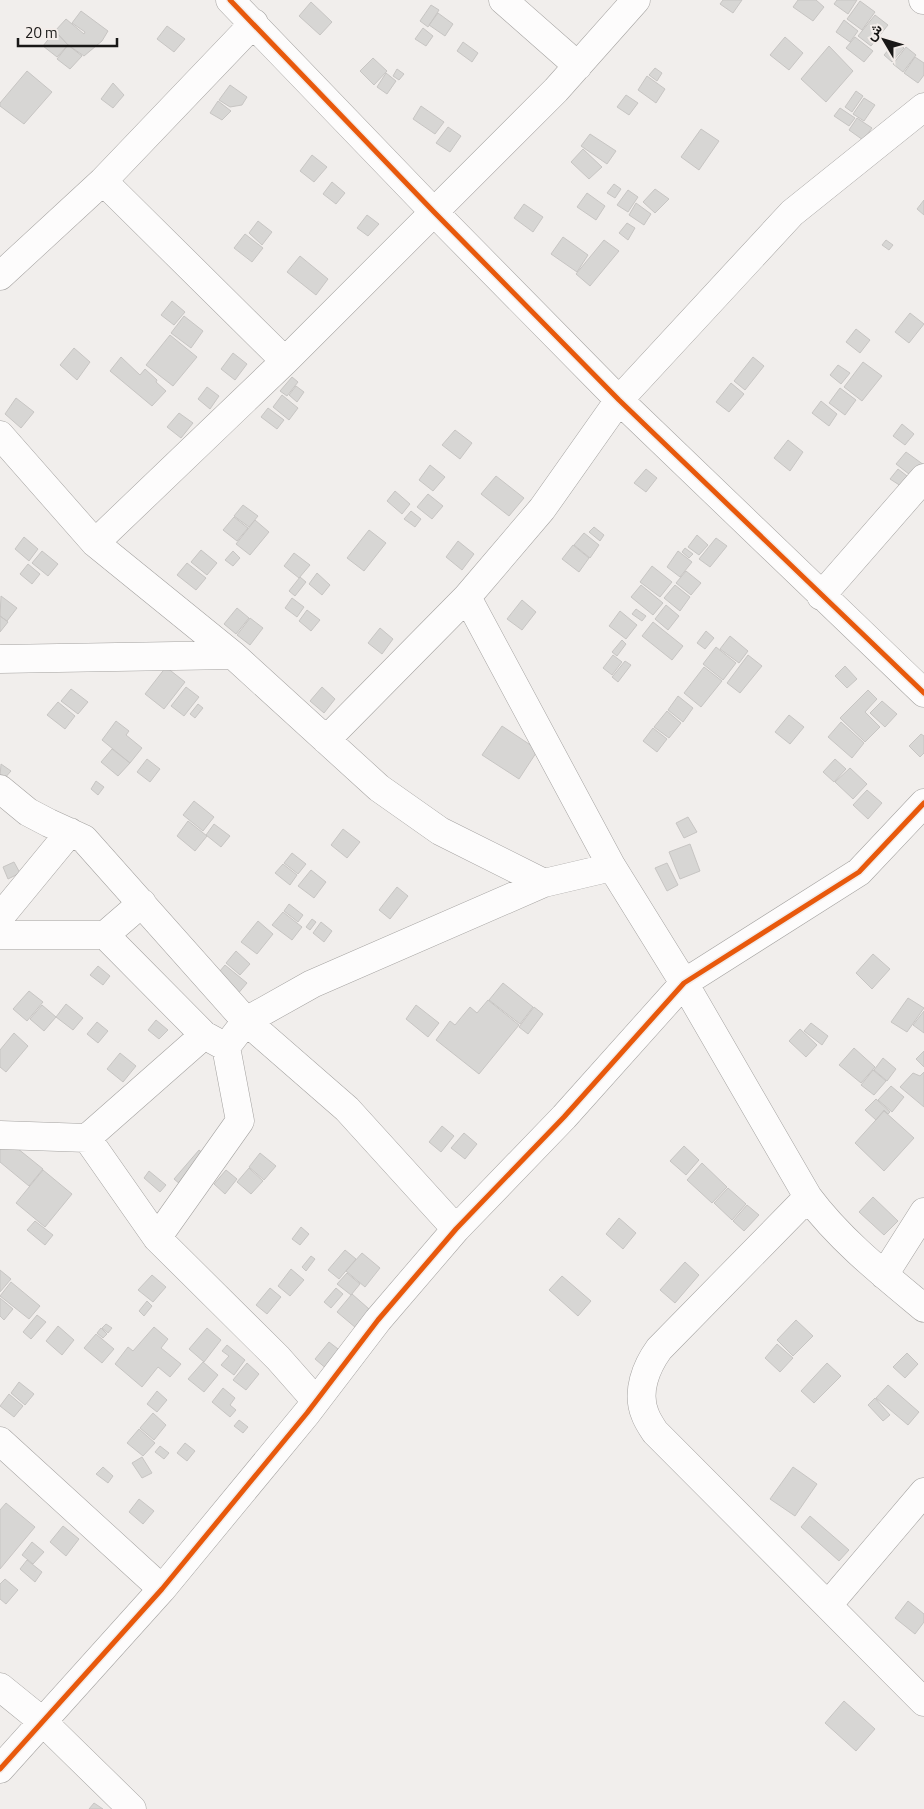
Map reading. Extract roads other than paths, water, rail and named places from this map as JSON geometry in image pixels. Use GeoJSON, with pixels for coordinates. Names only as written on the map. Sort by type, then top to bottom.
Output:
{"type":"FeatureCollection","features":[{"type":"Feature","properties":{"kind":"street"},"geometry":{"type":"LineString","coordinates":[[230,0],[434,212],[619,400],[924,693]]}},
{"type":"Feature","properties":{"kind":"street"},"geometry":{"type":"LineString","coordinates":[[503,0],[578,66]]}},
{"type":"Feature","properties":{"kind":"street"},"geometry":{"type":"LineString","coordinates":[[95,543],[285,361],[556,90],[636,0]]}},
{"type":"Feature","properties":{"kind":"street"},"geometry":{"type":"LineString","coordinates":[[0,276],[102,181],[254,23]]}},
{"type":"Feature","properties":{"kind":"street"},"geometry":{"type":"LineString","coordinates":[[326,740],[467,597],[542,509],[619,400],[792,214],[924,107]]}},
{"type":"Feature","properties":{"kind":"street"},"geometry":{"type":"LineString","coordinates":[[102,181],[285,361]]}},
{"type":"Feature","properties":{"kind":"street"},"geometry":{"type":"LineString","coordinates":[[0,435],[95,543],[233,655],[379,788],[440,830],[544,883]]}},
{"type":"Feature","properties":{"kind":"street"},"geometry":{"type":"LineString","coordinates":[[821,596],[924,478]]}},
{"type":"Feature","properties":{"kind":"street"},"geometry":{"type":"LineString","coordinates":[[467,597],[612,868],[684,983],[808,1197],[824,1219],[884,1275],[924,1308]]}},
{"type":"Feature","properties":{"kind":"street"},"geometry":{"type":"LineString","coordinates":[[0,659],[233,655]]}},
{"type":"Feature","properties":{"kind":"street"},"geometry":{"type":"LineString","coordinates":[[0,789],[28,812],[84,839],[246,1021],[347,1109],[456,1229]]}},
{"type":"Feature","properties":{"kind":"street"},"geometry":{"type":"LineString","coordinates":[[0,1769],[162,1589],[316,1401],[378,1320],[456,1229],[564,1117],[684,983],[859,872],[924,803]]}},
{"type":"Feature","properties":{"kind":"street"},"geometry":{"type":"LineString","coordinates":[[0,917],[70,832]]}},
{"type":"Feature","properties":{"kind":"street"},"geometry":{"type":"LineString","coordinates":[[0,1135],[87,1138],[215,1041],[246,1021],[312,984],[544,883],[612,868]]}},
{"type":"Feature","properties":{"kind":"street"},"geometry":{"type":"LineString","coordinates":[[0,935],[105,935],[142,903]]}},
{"type":"Feature","properties":{"kind":"street"},"geometry":{"type":"LineString","coordinates":[[105,935],[215,1041],[240,1121],[157,1238]]}},
{"type":"Feature","properties":{"kind":"street"},"geometry":{"type":"LineString","coordinates":[[87,1138],[157,1238],[278,1358],[316,1401]]}},
{"type":"Feature","properties":{"kind":"street"},"geometry":{"type":"LineString","coordinates":[[808,1197],[660,1349],[650,1362],[644,1378],[642,1396],[644,1413],[654,1432],[924,1702]]}},
{"type":"Feature","properties":{"kind":"street"},"geometry":{"type":"LineString","coordinates":[[884,1275],[924,1212]]}},
{"type":"Feature","properties":{"kind":"street"},"geometry":{"type":"LineString","coordinates":[[0,1441],[162,1589]]}},
{"type":"Feature","properties":{"kind":"street"},"geometry":{"type":"LineString","coordinates":[[828,1605],[924,1492]]}},
{"type":"Feature","properties":{"kind":"street"},"geometry":{"type":"LineString","coordinates":[[0,1687],[42,1721],[132,1809]]}}]}
